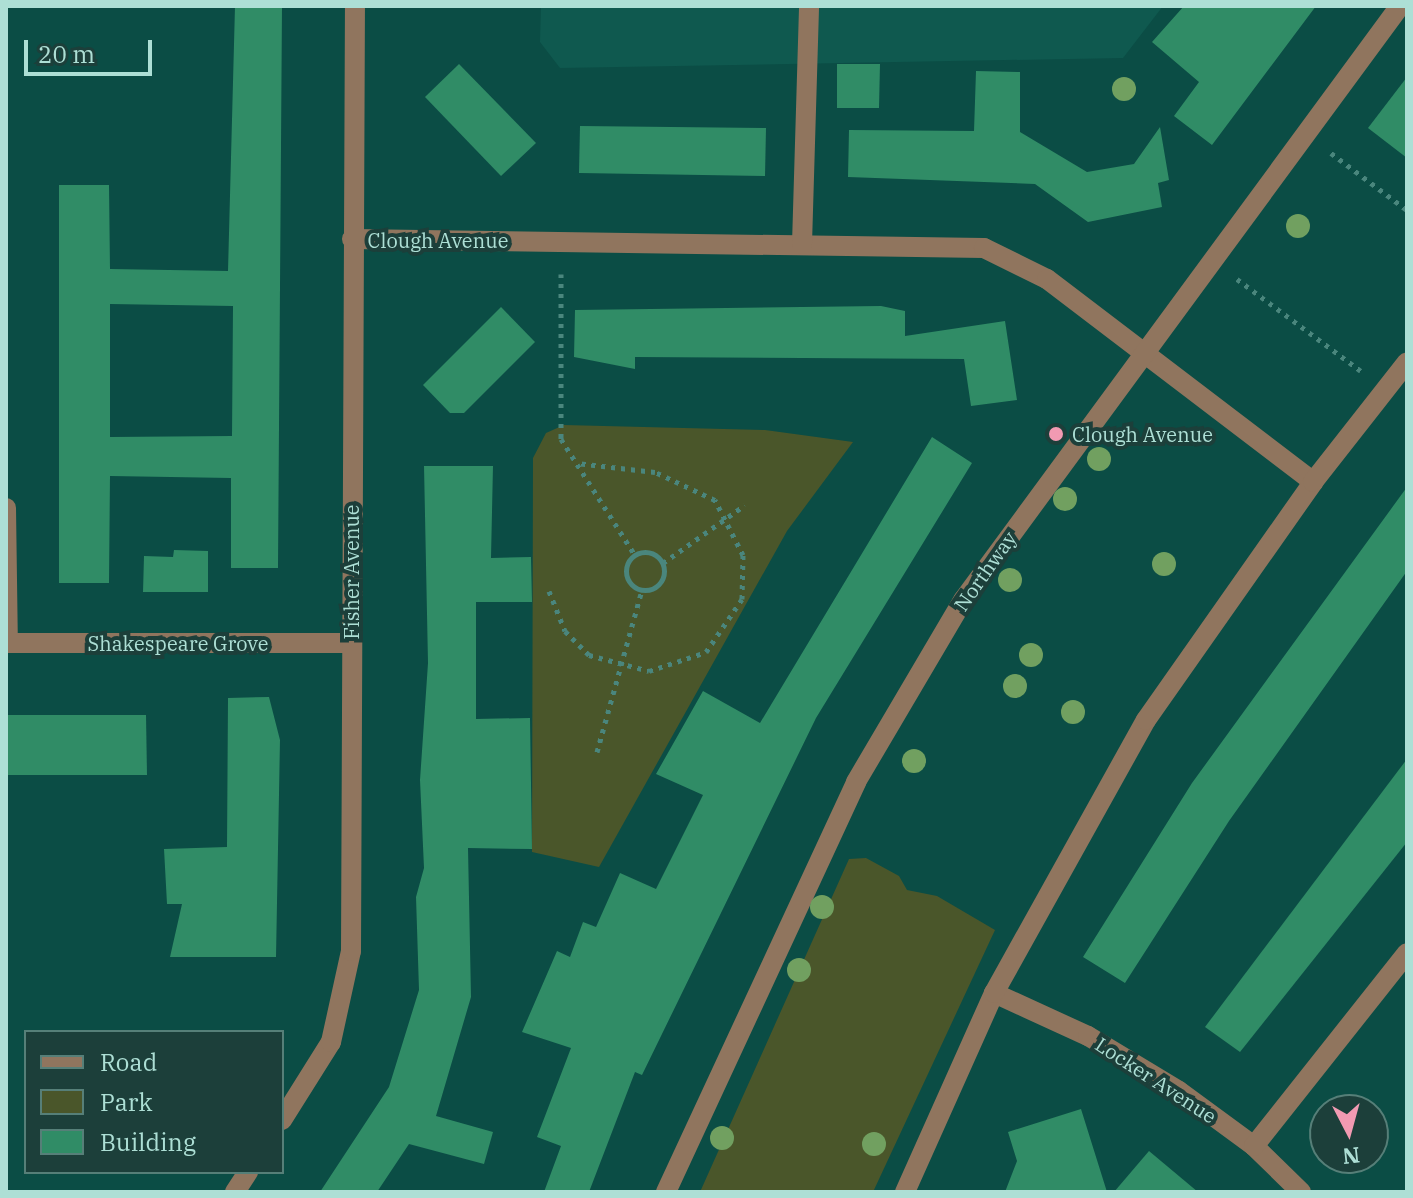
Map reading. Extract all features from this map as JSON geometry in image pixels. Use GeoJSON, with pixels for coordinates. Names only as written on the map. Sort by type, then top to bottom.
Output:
{"type":"FeatureCollection","features":[{"type":"Feature","properties":{"kind":"street","name":"Fisher Avenue"},"geometry":{"type":"LineString","coordinates":[[284,1117],[331,1042],[344,1002],[351,951],[355,6]]}},
{"type":"Feature","properties":{"kind":"street"},"geometry":{"type":"LineString","coordinates":[[802,244],[809,6]]}},
{"type":"Feature","properties":{"kind":"street","name":"Northway"},"geometry":{"type":"LineString","coordinates":[[666,1192],[856,782],[964,599],[1142,350],[1400,6]]}},
{"type":"Feature","properties":{"kind":"street","name":"Clough Avenue"},"geometry":{"type":"LineString","coordinates":[[352,239],[984,248],[1047,279],[1313,482]]}},
{"type":"Feature","properties":{"kind":"street"},"geometry":{"type":"LineString","coordinates":[[905,1192],[994,993],[1146,720],[1313,482],[1407,362]]}},
{"type":"Feature","properties":{"kind":"street"},"geometry":{"type":"LineString","coordinates":[[6,508],[7,643]]}},
{"type":"Feature","properties":{"kind":"street","name":"Shakespeare Grove"},"geometry":{"type":"LineString","coordinates":[[7,643],[350,643]]}},
{"type":"Feature","properties":{"kind":"street"},"geometry":{"type":"LineString","coordinates":[[1254,1146],[1407,953]]}},
{"type":"Feature","properties":{"kind":"street","name":"Locker Avenue"},"geometry":{"type":"LineString","coordinates":[[994,993],[1088,1036],[1254,1146],[1301,1192]]}},
{"type":"Feature","properties":{"kind":"street"},"geometry":{"type":"LineString","coordinates":[[235,1192],[247,1174]]}},
{"type":"Feature","properties":{"kind":"path"},"geometry":{"type":"LineString","coordinates":[[1320,146],[1407,210]]}},
{"type":"Feature","properties":{"kind":"path"},"geometry":{"type":"LineString","coordinates":[[561,241],[561,439],[635,555]]}},
{"type":"Feature","properties":{"kind":"path"},"geometry":{"type":"LineString","coordinates":[[1226,271],[1371,379]]}},
{"type":"Feature","properties":{"kind":"path"},"geometry":{"type":"LineString","coordinates":[[549,591],[575,642],[620,668],[669,669],[721,636],[745,578],[729,516],[685,481],[623,464],[577,463]]}},
{"type":"Feature","properties":{"kind":"path"},"geometry":{"type":"LineString","coordinates":[[663,563],[745,505]]}},
{"type":"Feature","properties":{"kind":"path"},"geometry":{"type":"LineString","coordinates":[[635,555],[650,552],[663,563]]}},
{"type":"Feature","properties":{"kind":"path"},"geometry":{"type":"LineString","coordinates":[[635,555],[626,575],[642,590]]}},
{"type":"Feature","properties":{"kind":"path"},"geometry":{"type":"LineString","coordinates":[[597,752],[642,590],[662,580],[663,563]]}},
{"type":"Feature","properties":{"kind":"shaded area"},"geometry":{"type":"Polygon","coordinates":[[[541,6],[1163,6],[1123,58],[560,68],[540,42],[541,6]]]}},
{"type":"Feature","properties":{"kind":"green space"},"geometry":{"type":"Polygon","coordinates":[[[564,425],[765,430],[853,442],[787,531],[599,867],[532,852],[533,458],[546,433],[564,425]]]}},
{"type":"Feature","properties":{"kind":"green space"},"geometry":{"type":"Polygon","coordinates":[[[866,858],[899,876],[907,890],[937,896],[995,930],[873,1192],[700,1192],[849,859],[866,858]]]}},
{"type":"Feature","properties":{"kind":"building"},"geometry":{"type":"Polygon","coordinates":[[[235,6],[282,6],[278,568],[231,568],[231,478],[110,476],[109,583],[59,583],[59,185],[109,185],[110,269],[228,271],[235,6]],[[110,304],[110,437],[232,436],[233,306],[110,304]]]}},
{"type":"Feature","properties":{"kind":"building"},"geometry":{"type":"Polygon","coordinates":[[[1184,6],[1316,6],[1212,145],[1174,116],[1199,82],[1152,42],[1184,6]]]}},
{"type":"Feature","properties":{"kind":"building"},"geometry":{"type":"Polygon","coordinates":[[[459,64],[536,143],[501,176],[425,97],[459,64]]]}},
{"type":"Feature","properties":{"kind":"building"},"geometry":{"type":"Polygon","coordinates":[[[837,64],[880,64],[879,108],[837,108],[837,64]]]}},
{"type":"Feature","properties":{"kind":"building"},"geometry":{"type":"Polygon","coordinates":[[[976,71],[1020,72],[1020,132],[1087,172],[1134,164],[1160,127],[1169,180],[1158,183],[1162,207],[1088,222],[1035,184],[848,177],[849,130],[974,131],[976,71]]]}},
{"type":"Feature","properties":{"kind":"building"},"geometry":{"type":"Polygon","coordinates":[[[1407,77],[1407,158],[1368,128],[1407,77]]]}},
{"type":"Feature","properties":{"kind":"building"},"geometry":{"type":"Polygon","coordinates":[[[580,126],[766,128],[765,176],[579,173],[580,126]]]}},
{"type":"Feature","properties":{"kind":"building"},"geometry":{"type":"Polygon","coordinates":[[[881,306],[905,311],[905,336],[1005,321],[1017,400],[971,406],[964,359],[635,357],[635,369],[574,357],[575,310],[881,306]]]}},
{"type":"Feature","properties":{"kind":"building"},"geometry":{"type":"Polygon","coordinates":[[[501,307],[535,342],[464,413],[450,413],[423,385],[501,307]]]}},
{"type":"Feature","properties":{"kind":"building"},"geometry":{"type":"Polygon","coordinates":[[[932,437],[972,463],[816,718],[642,1075],[635,1072],[589,1192],[544,1192],[561,1146],[537,1137],[571,1048],[522,1032],[557,951],[570,957],[583,922],[596,927],[620,873],[656,889],[703,795],[656,774],[703,691],[760,723],[932,437]]]}},
{"type":"Feature","properties":{"kind":"building"},"geometry":{"type":"Polygon","coordinates":[[[424,466],[493,466],[491,558],[531,557],[532,602],[476,602],[476,719],[530,718],[532,849],[468,848],[471,997],[436,1116],[493,1132],[484,1164],[409,1144],[377,1192],[320,1192],[389,1087],[419,990],[416,897],[424,868],[420,780],[428,663],[424,466]]]}},
{"type":"Feature","properties":{"kind":"building"},"geometry":{"type":"Polygon","coordinates":[[[1407,487],[1407,571],[1229,821],[1125,983],[1083,957],[1192,783],[1407,487]]]}},
{"type":"Feature","properties":{"kind":"building"},"geometry":{"type":"Polygon","coordinates":[[[174,550],[208,551],[208,592],[143,592],[144,556],[173,557],[174,550]]]}},
{"type":"Feature","properties":{"kind":"building"},"geometry":{"type":"Polygon","coordinates":[[[269,697],[280,740],[276,957],[170,957],[182,904],[167,904],[164,849],[227,847],[228,698],[269,697]]]}},
{"type":"Feature","properties":{"kind":"building"},"geometry":{"type":"Polygon","coordinates":[[[6,715],[146,715],[147,775],[6,775],[6,715]]]}},
{"type":"Feature","properties":{"kind":"building"},"geometry":{"type":"Polygon","coordinates":[[[1407,759],[1407,842],[1240,1052],[1205,1027],[1407,759]]]}},
{"type":"Feature","properties":{"kind":"building"},"geometry":{"type":"Polygon","coordinates":[[[1081,1109],[1107,1192],[1005,1192],[1017,1161],[1008,1132],[1081,1109]]]}},
{"type":"Feature","properties":{"kind":"building"},"geometry":{"type":"Polygon","coordinates":[[[1149,1151],[1198,1192],[1114,1192],[1149,1151]]]}},
{"type":"Feature","properties":{"kind":"place","name":"Clough Avenue"},"geometry":{"type":"Point","coordinates":[1056,434]}}]}
